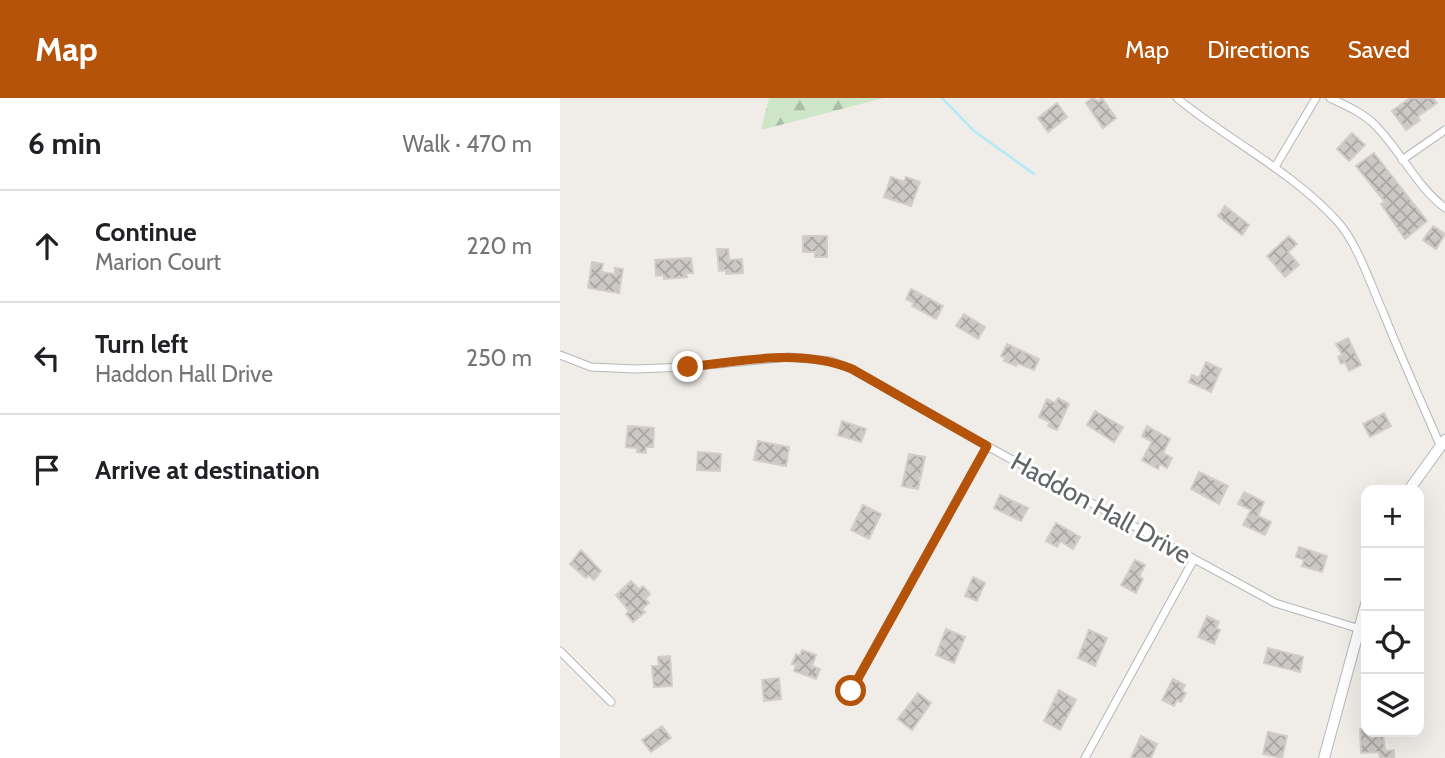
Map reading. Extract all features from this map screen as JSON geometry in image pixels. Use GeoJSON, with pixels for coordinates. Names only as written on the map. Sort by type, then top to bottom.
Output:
{"type":"FeatureCollection","features":[{"type":"Feature","properties":{"kind":"main road"},"geometry":{"type":"LineString","coordinates":[[1413,485],[1443,442]]}},
{"type":"Feature","properties":{"kind":"main road"},"geometry":{"type":"LineString","coordinates":[[1324,758],[1364,611]]}},
{"type":"Feature","properties":{"kind":"street"},"geometry":{"type":"LineString","coordinates":[[1177,98],[1204,120],[1275,167],[1309,194],[1340,224],[1363,264],[1443,442]]}},
{"type":"Feature","properties":{"kind":"street"},"geometry":{"type":"LineString","coordinates":[[1275,167],[1316,98]]}},
{"type":"Feature","properties":{"kind":"street"},"geometry":{"type":"LineString","coordinates":[[1330,98],[1373,123],[1421,185],[1445,208]]}},
{"type":"Feature","properties":{"kind":"street"},"geometry":{"type":"LineString","coordinates":[[1402,160],[1445,130]]}},
{"type":"Feature","properties":{"kind":"street","name":"Haddon Hall Drive"},"geometry":{"type":"LineString","coordinates":[[560,355],[591,367],[635,369],[688,367],[789,357],[831,361],[852,369],[1275,603],[1360,629]]}},
{"type":"Feature","properties":{"kind":"street"},"geometry":{"type":"LineString","coordinates":[[851,691],[987,446]]}},
{"type":"Feature","properties":{"kind":"street"},"geometry":{"type":"LineString","coordinates":[[1085,758],[1194,559]]}},
{"type":"Feature","properties":{"kind":"street"},"geometry":{"type":"LineString","coordinates":[[560,651],[611,702]]}},
{"type":"Feature","properties":{"kind":"green space"},"geometry":{"type":"Polygon","coordinates":[[[769,98],[884,98],[761,130],[769,98]]]}},
{"type":"Feature","properties":{"kind":"building"},"geometry":{"type":"Polygon","coordinates":[[[1092,98],[1098,101],[1102,98],[1116,118],[1103,128],[1086,103],[1092,98]]]}},
{"type":"Feature","properties":{"kind":"building"},"geometry":{"type":"Polygon","coordinates":[[[1410,98],[1433,98],[1437,103],[1417,117],[1420,120],[1406,130],[1392,111],[1410,98]]]}},
{"type":"Feature","properties":{"kind":"building"},"geometry":{"type":"Polygon","coordinates":[[[1057,103],[1067,117],[1048,132],[1038,118],[1057,103]]]}},
{"type":"Feature","properties":{"kind":"building"},"geometry":{"type":"Polygon","coordinates":[[[1352,133],[1365,145],[1349,161],[1337,149],[1352,133]]]}},
{"type":"Feature","properties":{"kind":"building"},"geometry":{"type":"Polygon","coordinates":[[[1374,153],[1427,221],[1405,239],[1381,204],[1385,202],[1356,166],[1374,153]]]}},
{"type":"Feature","properties":{"kind":"building"},"geometry":{"type":"Polygon","coordinates":[[[891,177],[904,182],[906,177],[920,182],[911,206],[884,197],[891,177]]]}},
{"type":"Feature","properties":{"kind":"building"},"geometry":{"type":"Polygon","coordinates":[[[1225,206],[1249,225],[1242,235],[1218,216],[1225,206]]]}},
{"type":"Feature","properties":{"kind":"building"},"geometry":{"type":"Polygon","coordinates":[[[1433,226],[1445,234],[1436,249],[1423,240],[1433,226]]]}},
{"type":"Feature","properties":{"kind":"building"},"geometry":{"type":"Polygon","coordinates":[[[803,236],[827,236],[827,257],[815,257],[815,252],[803,252],[803,236]]]}},
{"type":"Feature","properties":{"kind":"building"},"geometry":{"type":"Polygon","coordinates":[[[1289,236],[1297,244],[1288,252],[1299,265],[1285,277],[1267,256],[1289,236]]]}},
{"type":"Feature","properties":{"kind":"building"},"geometry":{"type":"Polygon","coordinates":[[[717,249],[728,249],[729,260],[742,259],[743,273],[726,274],[726,270],[719,271],[717,249]]]}},
{"type":"Feature","properties":{"kind":"building"},"geometry":{"type":"Polygon","coordinates":[[[691,258],[693,273],[686,273],[687,277],[664,279],[664,275],[656,276],[655,260],[691,258]]]}},
{"type":"Feature","properties":{"kind":"building"},"geometry":{"type":"Polygon","coordinates":[[[592,262],[603,264],[601,272],[615,274],[615,268],[623,269],[619,293],[588,288],[592,262]]]}},
{"type":"Feature","properties":{"kind":"building"},"geometry":{"type":"Polygon","coordinates":[[[911,289],[943,306],[936,319],[912,306],[914,303],[906,299],[911,289]]]}},
{"type":"Feature","properties":{"kind":"building"},"geometry":{"type":"Polygon","coordinates":[[[964,314],[985,327],[978,339],[956,326],[964,314]]]}},
{"type":"Feature","properties":{"kind":"building"},"geometry":{"type":"Polygon","coordinates":[[[1348,338],[1361,365],[1349,371],[1345,362],[1341,364],[1338,357],[1342,355],[1336,344],[1348,338]]]}},
{"type":"Feature","properties":{"kind":"building"},"geometry":{"type":"Polygon","coordinates":[[[1007,344],[1039,359],[1034,370],[1004,361],[1005,358],[1001,356],[1007,344]]]}},
{"type":"Feature","properties":{"kind":"building"},"geometry":{"type":"Polygon","coordinates":[[[1206,362],[1221,369],[1211,392],[1189,382],[1192,375],[1199,378],[1206,362]]]}},
{"type":"Feature","properties":{"kind":"building"},"geometry":{"type":"Polygon","coordinates":[[[1058,398],[1069,404],[1057,430],[1048,426],[1050,422],[1039,417],[1047,399],[1055,403],[1058,398]]]}},
{"type":"Feature","properties":{"kind":"building"},"geometry":{"type":"Polygon","coordinates":[[[1095,411],[1123,427],[1114,442],[1087,425],[1095,411]]]}},
{"type":"Feature","properties":{"kind":"building"},"geometry":{"type":"Polygon","coordinates":[[[1384,413],[1391,426],[1370,437],[1363,424],[1384,413]]]}},
{"type":"Feature","properties":{"kind":"building"},"geometry":{"type":"Polygon","coordinates":[[[842,421],[866,429],[861,442],[838,435],[842,421]]]}},
{"type":"Feature","properties":{"kind":"building"},"geometry":{"type":"Polygon","coordinates":[[[628,426],[654,428],[653,447],[646,447],[646,453],[637,452],[637,448],[626,447],[628,426]]]}},
{"type":"Feature","properties":{"kind":"building"},"geometry":{"type":"Polygon","coordinates":[[[1147,426],[1170,439],[1163,453],[1172,458],[1167,468],[1160,464],[1158,469],[1142,460],[1152,442],[1142,436],[1147,426]]]}},
{"type":"Feature","properties":{"kind":"building"},"geometry":{"type":"Polygon","coordinates":[[[758,441],[789,447],[786,466],[754,460],[758,441]]]}},
{"type":"Feature","properties":{"kind":"building"},"geometry":{"type":"Polygon","coordinates":[[[698,452],[721,454],[720,471],[697,470],[698,452]]]}},
{"type":"Feature","properties":{"kind":"building"},"geometry":{"type":"Polygon","coordinates":[[[909,454],[925,457],[918,489],[902,486],[909,454]]]}},
{"type":"Feature","properties":{"kind":"building"},"geometry":{"type":"Polygon","coordinates":[[[1199,472],[1228,486],[1219,504],[1191,489],[1199,472]]]}},
{"type":"Feature","properties":{"kind":"building"},"geometry":{"type":"Polygon","coordinates":[[[1244,492],[1264,502],[1258,516],[1271,522],[1265,535],[1243,525],[1251,510],[1238,504],[1244,492]]]}},
{"type":"Feature","properties":{"kind":"building"},"geometry":{"type":"Polygon","coordinates":[[[1000,495],[1028,508],[1021,521],[994,508],[1000,495]]]}},
{"type":"Feature","properties":{"kind":"building"},"geometry":{"type":"Polygon","coordinates":[[[863,505],[881,514],[869,539],[851,530],[863,505]]]}},
{"type":"Feature","properties":{"kind":"building"},"geometry":{"type":"Polygon","coordinates":[[[1056,523],[1080,537],[1073,549],[1060,541],[1057,547],[1046,541],[1056,523]]]}},
{"type":"Feature","properties":{"kind":"building"},"geometry":{"type":"Polygon","coordinates":[[[1299,547],[1327,556],[1322,572],[1302,566],[1304,560],[1296,557],[1299,547]]]}},
{"type":"Feature","properties":{"kind":"building"},"geometry":{"type":"Polygon","coordinates":[[[581,550],[601,571],[594,580],[588,575],[586,578],[570,564],[581,550]]]}},
{"type":"Feature","properties":{"kind":"building"},"geometry":{"type":"Polygon","coordinates":[[[1135,560],[1145,565],[1139,577],[1143,579],[1136,593],[1121,585],[1135,560]]]}},
{"type":"Feature","properties":{"kind":"building"},"geometry":{"type":"Polygon","coordinates":[[[973,577],[985,583],[977,601],[965,596],[973,577]]]}},
{"type":"Feature","properties":{"kind":"building"},"geometry":{"type":"Polygon","coordinates":[[[631,581],[639,589],[643,586],[650,594],[645,599],[649,603],[642,609],[645,612],[633,622],[626,614],[629,611],[616,595],[631,581]]]}},
{"type":"Feature","properties":{"kind":"building"},"geometry":{"type":"Polygon","coordinates":[[[1207,616],[1219,622],[1216,628],[1220,630],[1214,644],[1198,637],[1207,616]]]}},
{"type":"Feature","properties":{"kind":"building"},"geometry":{"type":"Polygon","coordinates":[[[946,629],[965,637],[954,663],[936,655],[946,629]]]}},
{"type":"Feature","properties":{"kind":"building"},"geometry":{"type":"Polygon","coordinates":[[[1089,630],[1107,638],[1095,666],[1078,658],[1089,630]]]}},
{"type":"Feature","properties":{"kind":"building"},"geometry":{"type":"Polygon","coordinates":[[[1268,648],[1303,657],[1300,672],[1264,663],[1268,648]]]}},
{"type":"Feature","properties":{"kind":"building"},"geometry":{"type":"Polygon","coordinates":[[[802,650],[816,655],[812,666],[820,669],[816,679],[794,671],[796,665],[792,664],[796,654],[800,656],[802,650]]]}},
{"type":"Feature","properties":{"kind":"building"},"geometry":{"type":"Polygon","coordinates":[[[670,656],[672,686],[654,687],[652,666],[659,666],[658,657],[670,656]]]}},
{"type":"Feature","properties":{"kind":"building"},"geometry":{"type":"Polygon","coordinates":[[[779,678],[781,699],[764,701],[762,680],[779,678]]]}},
{"type":"Feature","properties":{"kind":"building"},"geometry":{"type":"Polygon","coordinates":[[[1173,679],[1185,685],[1182,691],[1186,693],[1181,702],[1177,700],[1174,706],[1162,700],[1173,679]]]}},
{"type":"Feature","properties":{"kind":"building"},"geometry":{"type":"Polygon","coordinates":[[[1059,690],[1076,700],[1060,730],[1044,721],[1059,690]]]}},
{"type":"Feature","properties":{"kind":"building"},"geometry":{"type":"Polygon","coordinates":[[[918,693],[931,703],[912,730],[898,719],[918,693]]]}},
{"type":"Feature","properties":{"kind":"building"},"geometry":{"type":"Polygon","coordinates":[[[662,726],[671,738],[651,752],[642,740],[662,726]]]}},
{"type":"Feature","properties":{"kind":"building"},"geometry":{"type":"Polygon","coordinates":[[[1360,729],[1361,737],[1384,737],[1385,751],[1394,750],[1394,758],[1380,758],[1379,752],[1361,753],[1360,729]]]}},
{"type":"Feature","properties":{"kind":"building"},"geometry":{"type":"Polygon","coordinates":[[[1268,732],[1287,736],[1282,758],[1263,754],[1268,732]]]}},
{"type":"Feature","properties":{"kind":"building"},"geometry":{"type":"Polygon","coordinates":[[[1141,736],[1157,744],[1151,758],[1131,758],[1141,736]]]}},
{"type":"Feature","properties":{"kind":"waterway"},"geometry":{"type":"LineString","coordinates":[[942,98],[974,131],[1034,174]]}},
{"type":"Feature","properties":{"kind":"route"},"geometry":{"type":"LineString","coordinates":[[688,367],[789,357],[831,361],[852,369],[987,446],[851,691]]}}]}
